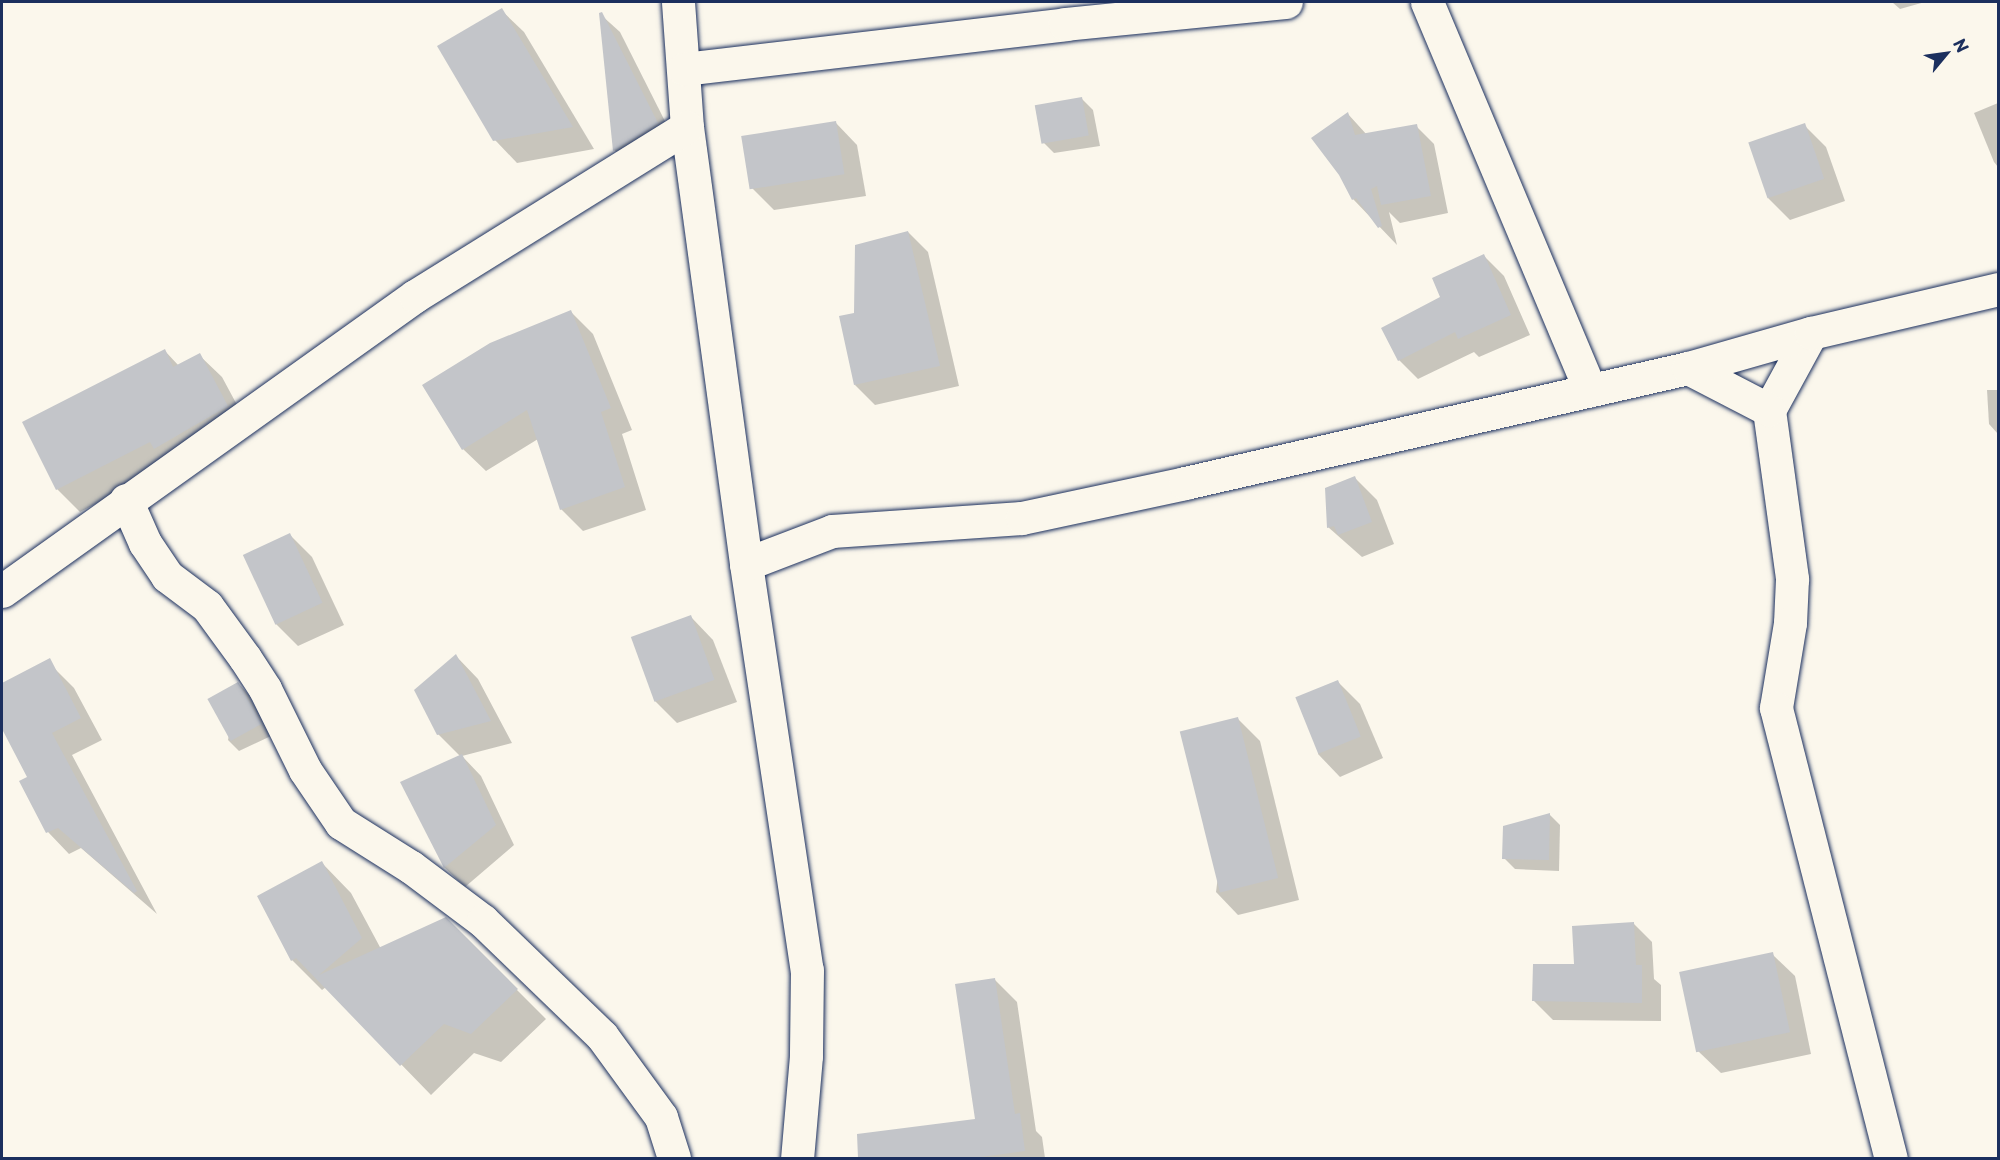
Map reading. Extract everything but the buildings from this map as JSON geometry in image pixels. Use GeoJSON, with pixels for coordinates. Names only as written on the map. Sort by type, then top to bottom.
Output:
{"type":"FeatureCollection","features":[{"type":"Feature","properties":{"kind":"street"},"geometry":{"type":"LineString","coordinates":[[678,2],[687,127],[747,564],[807,970],[806,1056],[797,1158]]}},
{"type":"Feature","properties":{"kind":"street"},"geometry":{"type":"LineString","coordinates":[[684,69],[1065,24],[1286,2]]}},
{"type":"Feature","properties":{"kind":"street"},"geometry":{"type":"LineString","coordinates":[[1427,2],[1590,390]]}},
{"type":"Feature","properties":{"kind":"street"},"geometry":{"type":"LineString","coordinates":[[2,591],[126,500],[415,296],[687,127]]}},
{"type":"Feature","properties":{"kind":"street"},"geometry":{"type":"LineString","coordinates":[[747,564],[832,531],[1022,518],[1688,368],[1811,333],[1998,289]]}},
{"type":"Feature","properties":{"kind":"street"},"geometry":{"type":"LineString","coordinates":[[1811,333],[1769,410],[1792,579],[1790,623],[1776,708],[1891,1158]]}},
{"type":"Feature","properties":{"kind":"street"},"geometry":{"type":"LineString","coordinates":[[1688,368],[1769,410]]}},
{"type":"Feature","properties":{"kind":"street"},"geometry":{"type":"LineString","coordinates":[[126,500],[145,543],[167,576],[207,606],[245,658],[265,689],[305,770],[341,823],[411,867],[483,921],[602,1036],[661,1118],[674,1158]]}}]}
